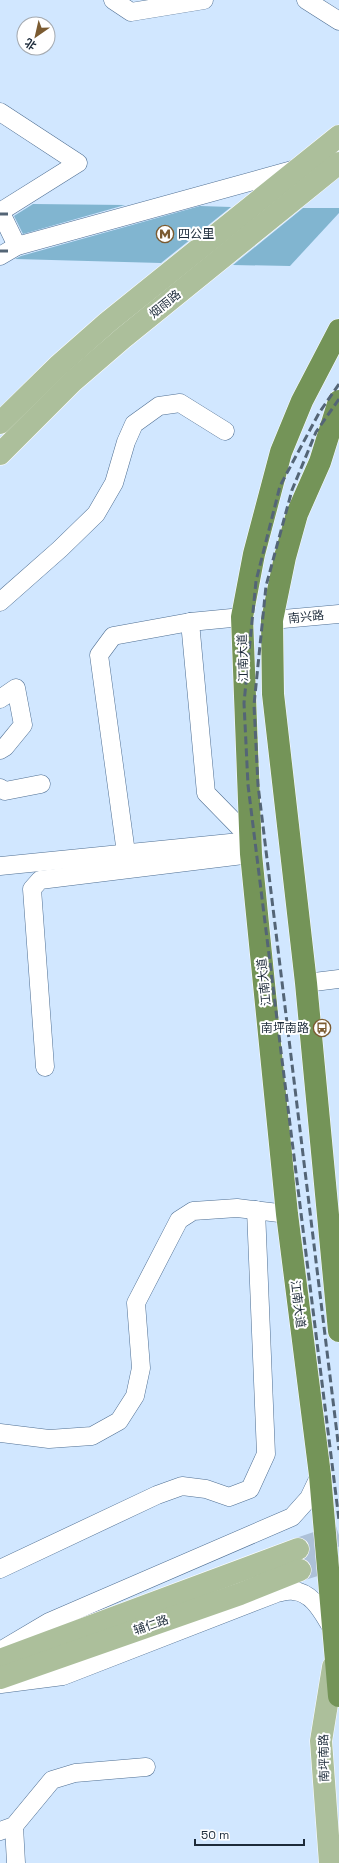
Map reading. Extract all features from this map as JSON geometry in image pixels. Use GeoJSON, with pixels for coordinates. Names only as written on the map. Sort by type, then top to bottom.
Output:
{"type":"FeatureCollection","features":[{"type":"Feature","properties":{"kind":"highway","name":"江南大道"},"geometry":{"type":"LineString","coordinates":[[339,330],[302,402],[281,452],[254,554],[242,617],[250,844],[287,1214],[320,1475],[339,1696]]}},
{"type":"Feature","properties":{"kind":"highway"},"geometry":{"type":"LineString","coordinates":[[339,401],[320,462],[293,528],[285,557],[272,620],[273,694],[306,983],[339,1331]]}},
{"type":"Feature","properties":{"kind":"highway"},"geometry":{"type":"LineString","coordinates":[[320,462],[339,434]]}},
{"type":"Feature","properties":{"kind":"main road","name":"烟雨路"},"geometry":{"type":"LineString","coordinates":[[0,423],[58,366],[108,322],[339,136]]}},
{"type":"Feature","properties":{"kind":"main road","name":"烟雨路"},"geometry":{"type":"LineString","coordinates":[[0,454],[72,382],[123,338],[339,163]]}},
{"type":"Feature","properties":{"kind":"main road","name":"辅仁路"},"geometry":{"type":"LineString","coordinates":[[0,1660],[298,1549]]}},
{"type":"Feature","properties":{"kind":"main road","name":"辅仁路"},"geometry":{"type":"LineString","coordinates":[[0,1678],[240,1594],[300,1570]]}},
{"type":"Feature","properties":{"kind":"main road","name":"南坪南路"},"geometry":{"type":"LineString","coordinates":[[330,1863],[321,1741],[335,1654]]}},
{"type":"Feature","properties":{"kind":"street"},"geometry":{"type":"LineString","coordinates":[[113,0],[131,12],[204,0]]}},
{"type":"Feature","properties":{"kind":"street"},"geometry":{"type":"LineString","coordinates":[[306,0],[339,22]]}},
{"type":"Feature","properties":{"kind":"street"},"geometry":{"type":"LineString","coordinates":[[0,112],[78,163],[0,212],[17,246]]}},
{"type":"Feature","properties":{"kind":"street"},"geometry":{"type":"LineString","coordinates":[[0,256],[17,246],[300,168]]}},
{"type":"Feature","properties":{"kind":"street"},"geometry":{"type":"LineString","coordinates":[[0,602],[60,549],[96,514],[114,483],[126,442],[134,424],[159,406],[180,403],[225,431]]}},
{"type":"Feature","properties":{"kind":"street","name":"南兴路"},"geometry":{"type":"LineString","coordinates":[[272,620],[339,614]]}},
{"type":"Feature","properties":{"kind":"street"},"geometry":{"type":"LineString","coordinates":[[126,853],[99,654],[113,636],[190,622],[242,617]]}},
{"type":"Feature","properties":{"kind":"street"},"geometry":{"type":"LineString","coordinates":[[190,622],[206,793],[250,844]]}},
{"type":"Feature","properties":{"kind":"street"},"geometry":{"type":"LineString","coordinates":[[0,699],[16,688],[23,725],[5,747],[0,750]]}},
{"type":"Feature","properties":{"kind":"street"},"geometry":{"type":"LineString","coordinates":[[0,788],[5,790],[41,784]]}},
{"type":"Feature","properties":{"kind":"street"},"geometry":{"type":"LineString","coordinates":[[0,866],[126,853],[250,844]]}},
{"type":"Feature","properties":{"kind":"street"},"geometry":{"type":"LineString","coordinates":[[45,1067],[32,889],[40,880],[250,844]]}},
{"type":"Feature","properties":{"kind":"street"},"geometry":{"type":"LineString","coordinates":[[306,983],[339,980]]}},
{"type":"Feature","properties":{"kind":"street"},"geometry":{"type":"LineString","coordinates":[[0,1433],[49,1439],[92,1436],[119,1420],[135,1396],[141,1368],[136,1303],[179,1220],[193,1211],[237,1208],[287,1214]]}},
{"type":"Feature","properties":{"kind":"street"},"geometry":{"type":"LineString","coordinates":[[0,1569],[157,1495],[182,1486],[206,1489],[229,1497],[250,1489],[266,1454],[256,1210]]}},
{"type":"Feature","properties":{"kind":"street"},"geometry":{"type":"LineString","coordinates":[[0,1651],[49,1622],[292,1517],[309,1498],[320,1475]]}},
{"type":"Feature","properties":{"kind":"street"},"geometry":{"type":"LineString","coordinates":[[0,1684],[63,1676],[278,1593],[293,1591],[304,1594],[314,1601],[332,1628]]}},
{"type":"Feature","properties":{"kind":"street"},"geometry":{"type":"LineString","coordinates":[[16,1863],[7,1829],[52,1780],[75,1773],[146,1767]]}},
{"type":"Feature","properties":{"kind":"building"},"geometry":{"type":"Polygon","coordinates":[[[33,204],[125,205],[23,234],[14,216],[33,204]]]}},
{"type":"Feature","properties":{"kind":"building"},"geometry":{"type":"Polygon","coordinates":[[[200,206],[231,207],[161,263],[15,259],[21,256],[200,206]]]}},
{"type":"Feature","properties":{"kind":"building"},"geometry":{"type":"Polygon","coordinates":[[[303,208],[339,208],[339,213],[290,266],[233,265],[303,208]]]}},
{"type":"Feature","properties":{"kind":"tunnel"},"geometry":{"type":"LineString","coordinates":[[298,1549],[339,1535]]}},
{"type":"Feature","properties":{"kind":"tunnel"},"geometry":{"type":"LineString","coordinates":[[300,1570],[339,1558]]}},
{"type":"Feature","properties":{"kind":"railway"},"geometry":{"type":"LineString","coordinates":[[0,214],[10,214]]}},
{"type":"Feature","properties":{"kind":"railway"},"geometry":{"type":"LineString","coordinates":[[0,251],[9,251]]}},
{"type":"Feature","properties":{"kind":"railway"},"geometry":{"type":"LineString","coordinates":[[339,384],[319,413],[280,486],[256,581],[244,703],[248,785],[339,1520]]}},
{"type":"Feature","properties":{"kind":"railway"},"geometry":{"type":"LineString","coordinates":[[339,399],[316,432],[292,490],[266,586],[254,705],[258,785],[339,1450]]}},
{"type":"Feature","properties":{"kind":"place","name":"四公里"},"geometry":{"type":"Point","coordinates":[165,234]}},
{"type":"Feature","properties":{"kind":"place","name":"南坪南路"},"geometry":{"type":"Point","coordinates":[322,1028]}}]}
